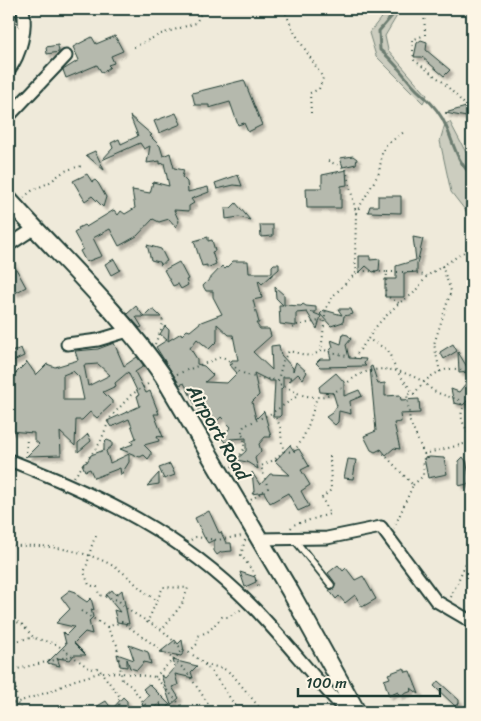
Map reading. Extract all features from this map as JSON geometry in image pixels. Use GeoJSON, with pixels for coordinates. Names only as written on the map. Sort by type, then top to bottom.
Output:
{"type":"FeatureCollection","features":[{"type":"Feature","properties":{"kind":"street"},"geometry":{"type":"LineString","coordinates":[[9,70],[16,58],[25,25],[23,9]]}},
{"type":"Feature","properties":{"kind":"street"},"geometry":{"type":"LineString","coordinates":[[9,16],[19,45]]}},
{"type":"Feature","properties":{"kind":"street"},"geometry":{"type":"LineString","coordinates":[[9,116],[66,56]]}},
{"type":"Feature","properties":{"kind":"street","name":"Airport Road"},"geometry":{"type":"LineString","coordinates":[[13,204],[100,296],[149,355],[164,377],[290,591],[357,712]]}},
{"type":"Feature","properties":{"kind":"street"},"geometry":{"type":"LineString","coordinates":[[9,245],[35,228]]}},
{"type":"Feature","properties":{"kind":"street"},"geometry":{"type":"LineString","coordinates":[[67,344],[98,340],[128,331]]}},
{"type":"Feature","properties":{"kind":"street"},"geometry":{"type":"LineString","coordinates":[[9,460],[70,483],[153,526],[182,545],[251,604],[347,712]]}},
{"type":"Feature","properties":{"kind":"street"},"geometry":{"type":"LineString","coordinates":[[258,539],[327,538],[381,527],[424,587],[446,609],[472,622]]}},
{"type":"Feature","properties":{"kind":"lane"},"geometry":{"type":"LineString","coordinates":[[290,539],[331,585]]}},
{"type":"Feature","properties":{"kind":"path"},"geometry":{"type":"LineString","coordinates":[[134,47],[161,34],[196,23],[203,9]]}},
{"type":"Feature","properties":{"kind":"path"},"geometry":{"type":"LineString","coordinates":[[284,9],[293,30],[323,78],[319,89],[310,93],[311,113]]}},
{"type":"Feature","properties":{"kind":"path"},"geometry":{"type":"LineString","coordinates":[[424,9],[425,34],[412,40],[414,60],[443,82],[472,112]]}},
{"type":"Feature","properties":{"kind":"path"},"geometry":{"type":"LineString","coordinates":[[356,213],[379,173],[382,154],[386,145],[404,132]]}},
{"type":"Feature","properties":{"kind":"path"},"geometry":{"type":"LineString","coordinates":[[328,161],[346,169],[356,213],[355,261],[357,272]]}},
{"type":"Feature","properties":{"kind":"path"},"geometry":{"type":"LineString","coordinates":[[13,204],[30,191],[54,180],[57,174],[67,169],[82,166]]}},
{"type":"Feature","properties":{"kind":"path"},"geometry":{"type":"LineString","coordinates":[[424,454],[472,441],[461,417],[462,406],[459,400],[434,391],[423,381],[396,370],[373,369],[355,376],[346,386],[335,392],[317,397],[298,395],[290,388],[279,384],[278,380],[283,361],[289,351],[310,356],[324,350],[354,358],[378,324],[399,304],[413,294],[427,276],[472,247]]}},
{"type":"Feature","properties":{"kind":"path"},"geometry":{"type":"LineString","coordinates":[[440,372],[434,344],[452,291],[442,266]]}},
{"type":"Feature","properties":{"kind":"path"},"geometry":{"type":"LineString","coordinates":[[322,352],[326,308],[333,296],[357,272],[413,272],[427,276]]}},
{"type":"Feature","properties":{"kind":"path"},"geometry":{"type":"LineString","coordinates":[[387,272],[385,295],[399,304]]}},
{"type":"Feature","properties":{"kind":"path"},"geometry":{"type":"LineString","coordinates":[[149,355],[158,338],[163,316]]}},
{"type":"Feature","properties":{"kind":"path"},"geometry":{"type":"LineString","coordinates":[[293,328],[297,325],[325,320]]}},
{"type":"Feature","properties":{"kind":"path"},"geometry":{"type":"LineString","coordinates":[[368,339],[388,350],[396,370],[414,394]]}},
{"type":"Feature","properties":{"kind":"path"},"geometry":{"type":"LineString","coordinates":[[70,483],[100,443],[110,418],[131,395],[164,377],[221,357],[225,358],[238,371],[253,377],[278,380]]}},
{"type":"Feature","properties":{"kind":"path"},"geometry":{"type":"LineString","coordinates":[[414,394],[423,381],[440,372],[455,369],[472,372]]}},
{"type":"Feature","properties":{"kind":"path"},"geometry":{"type":"LineString","coordinates":[[390,537],[414,485],[423,476],[424,454],[410,422],[407,394],[414,394]]}},
{"type":"Feature","properties":{"kind":"path"},"geometry":{"type":"LineString","coordinates":[[222,478],[234,465],[244,449],[244,437],[241,434],[244,426],[272,413],[298,395]]}},
{"type":"Feature","properties":{"kind":"path"},"geometry":{"type":"LineString","coordinates":[[240,508],[268,488],[261,466],[274,460],[284,451],[293,452],[298,447],[306,432],[317,397]]}},
{"type":"Feature","properties":{"kind":"path"},"geometry":{"type":"LineString","coordinates":[[462,406],[470,401]]}},
{"type":"Feature","properties":{"kind":"path"},"geometry":{"type":"LineString","coordinates":[[272,413],[282,426],[284,451]]}},
{"type":"Feature","properties":{"kind":"path"},"geometry":{"type":"LineString","coordinates":[[26,437],[26,466]]}},
{"type":"Feature","properties":{"kind":"path"},"geometry":{"type":"LineString","coordinates":[[380,450],[414,485]]}},
{"type":"Feature","properties":{"kind":"path"},"geometry":{"type":"LineString","coordinates":[[290,539],[293,525],[330,514],[322,498],[331,490],[330,456]]}},
{"type":"Feature","properties":{"kind":"path"},"geometry":{"type":"LineString","coordinates":[[96,536],[90,547],[90,557],[84,572],[89,585],[97,587],[100,595],[118,600],[128,610],[147,623],[162,630],[183,650],[189,652],[205,664],[240,712]]}},
{"type":"Feature","properties":{"kind":"path"},"geometry":{"type":"LineString","coordinates":[[182,545],[196,537],[217,540],[246,536],[241,555],[254,573],[259,589]]}},
{"type":"Feature","properties":{"kind":"path"},"geometry":{"type":"LineString","coordinates":[[9,547],[52,546],[104,560],[119,569],[149,596],[158,600]]}},
{"type":"Feature","properties":{"kind":"path"},"geometry":{"type":"LineString","coordinates":[[446,609],[472,549]]}},
{"type":"Feature","properties":{"kind":"path"},"geometry":{"type":"LineString","coordinates":[[147,623],[163,587],[188,588],[182,604],[162,630]]}},
{"type":"Feature","properties":{"kind":"path"},"geometry":{"type":"LineString","coordinates":[[189,652],[196,644],[198,636],[209,631],[222,617],[228,617],[251,604]]}},
{"type":"Feature","properties":{"kind":"path"},"geometry":{"type":"LineString","coordinates":[[81,611],[107,628],[117,645],[122,680],[131,686],[151,712]]}},
{"type":"Feature","properties":{"kind":"path"},"geometry":{"type":"LineString","coordinates":[[9,623],[13,620],[18,621],[34,638]]}},
{"type":"Feature","properties":{"kind":"path"},"geometry":{"type":"LineString","coordinates":[[107,628],[122,622],[172,658],[186,671],[214,712]]}},
{"type":"Feature","properties":{"kind":"path"},"geometry":{"type":"LineString","coordinates":[[9,642],[17,642],[24,638],[34,638],[56,644],[90,669],[98,668],[109,685],[116,690],[120,697],[118,703],[122,712]]}},
{"type":"Feature","properties":{"kind":"path"},"geometry":{"type":"LineString","coordinates":[[155,677],[172,658],[183,650]]}},
{"type":"Feature","properties":{"kind":"path"},"geometry":{"type":"LineString","coordinates":[[9,671],[70,656]]}},
{"type":"Feature","properties":{"kind":"path"},"geometry":{"type":"LineString","coordinates":[[205,664],[224,669],[232,674],[263,712]]}},
{"type":"Feature","properties":{"kind":"path"},"geometry":{"type":"LineString","coordinates":[[14,669],[17,703],[22,712]]}},
{"type":"Feature","properties":{"kind":"path"},"geometry":{"type":"LineString","coordinates":[[9,706],[72,681],[102,672],[155,677],[187,712]]}},
{"type":"Feature","properties":{"kind":"path"},"geometry":{"type":"LineString","coordinates":[[462,712],[468,711],[472,706]]}},
{"type":"Feature","properties":{"kind":"shaded area"},"geometry":{"type":"Polygon","coordinates":[[[388,9],[401,9],[385,36],[388,50],[427,95],[423,103],[376,56],[369,33],[388,9]]]}},
{"type":"Feature","properties":{"kind":"shaded area"},"geometry":{"type":"Polygon","coordinates":[[[450,122],[472,164],[472,219],[451,192],[440,141],[445,124],[450,122]]]}},
{"type":"Feature","properties":{"kind":"building"},"geometry":{"type":"Polygon","coordinates":[[[115,36],[123,51],[111,56],[114,63],[108,65],[110,67],[102,73],[97,65],[66,78],[63,70],[79,60],[73,47],[92,37],[96,44],[115,36]]]}},
{"type":"Feature","properties":{"kind":"building"},"geometry":{"type":"Polygon","coordinates":[[[421,40],[427,42],[426,50],[450,70],[444,76],[422,57],[414,57],[417,43],[421,40]]]}},
{"type":"Feature","properties":{"kind":"building"},"geometry":{"type":"Polygon","coordinates":[[[58,45],[59,52],[47,54],[46,47],[58,45]]]}},
{"type":"Feature","properties":{"kind":"building"},"geometry":{"type":"Polygon","coordinates":[[[244,80],[262,125],[248,132],[244,123],[238,125],[230,102],[209,108],[209,105],[195,105],[192,93],[244,80]]]}},
{"type":"Feature","properties":{"kind":"building"},"geometry":{"type":"Polygon","coordinates":[[[466,107],[472,113],[472,118],[445,113],[466,107]]]}},
{"type":"Feature","properties":{"kind":"building"},"geometry":{"type":"Polygon","coordinates":[[[176,113],[181,124],[159,133],[154,121],[176,113]]]}},
{"type":"Feature","properties":{"kind":"building"},"geometry":{"type":"Polygon","coordinates":[[[130,116],[152,135],[150,136],[160,146],[163,156],[170,153],[174,168],[184,170],[182,177],[187,182],[188,192],[208,187],[209,192],[191,199],[194,203],[189,206],[189,211],[174,210],[179,221],[176,227],[169,219],[159,222],[153,219],[137,236],[119,246],[110,229],[93,238],[102,256],[86,262],[80,251],[83,249],[74,233],[79,230],[78,228],[84,225],[86,227],[114,210],[118,215],[121,211],[125,214],[135,208],[132,190],[150,193],[153,182],[169,186],[164,163],[160,164],[160,161],[147,163],[150,146],[144,149],[140,143],[102,160],[113,148],[111,143],[119,139],[121,144],[138,136],[130,116]]]}},
{"type":"Feature","properties":{"kind":"building"},"geometry":{"type":"Polygon","coordinates":[[[95,151],[104,170],[86,155],[95,151]]]}},
{"type":"Feature","properties":{"kind":"building"},"geometry":{"type":"Polygon","coordinates":[[[353,156],[357,159],[356,164],[343,167],[340,158],[353,156]]]}},
{"type":"Feature","properties":{"kind":"building"},"geometry":{"type":"Polygon","coordinates":[[[346,170],[347,185],[341,186],[341,208],[307,208],[306,188],[322,188],[322,175],[346,170]]]}},
{"type":"Feature","properties":{"kind":"building"},"geometry":{"type":"Polygon","coordinates":[[[87,174],[92,182],[95,180],[98,183],[106,197],[103,207],[92,196],[85,201],[73,181],[87,174]]]}},
{"type":"Feature","properties":{"kind":"building"},"geometry":{"type":"Polygon","coordinates":[[[238,175],[242,186],[234,185],[217,189],[215,183],[238,175]]]}},
{"type":"Feature","properties":{"kind":"building"},"geometry":{"type":"Polygon","coordinates":[[[378,196],[401,196],[401,213],[368,212],[370,206],[378,206],[378,196]]]}},
{"type":"Feature","properties":{"kind":"building"},"geometry":{"type":"Polygon","coordinates":[[[236,203],[250,220],[239,217],[226,219],[225,208],[231,208],[236,203]]]}},
{"type":"Feature","properties":{"kind":"building"},"geometry":{"type":"Polygon","coordinates":[[[260,225],[273,225],[273,236],[261,237],[260,225]]]}},
{"type":"Feature","properties":{"kind":"building"},"geometry":{"type":"Polygon","coordinates":[[[208,237],[208,241],[212,240],[215,251],[212,252],[216,264],[207,268],[207,265],[202,266],[194,241],[208,237]]]}},
{"type":"Feature","properties":{"kind":"building"},"geometry":{"type":"Polygon","coordinates":[[[413,237],[423,239],[417,272],[404,273],[404,297],[385,297],[385,279],[396,279],[396,266],[416,260],[413,237]]]}},
{"type":"Feature","properties":{"kind":"building"},"geometry":{"type":"Polygon","coordinates":[[[147,245],[161,249],[167,261],[160,265],[159,262],[151,260],[147,245]]]}},
{"type":"Feature","properties":{"kind":"building"},"geometry":{"type":"Polygon","coordinates":[[[9,256],[26,287],[15,293],[9,281],[9,256]]]}},
{"type":"Feature","properties":{"kind":"building"},"geometry":{"type":"Polygon","coordinates":[[[359,256],[370,256],[370,260],[380,259],[379,270],[373,272],[366,266],[359,273],[359,256]]]}},
{"type":"Feature","properties":{"kind":"building"},"geometry":{"type":"Polygon","coordinates":[[[114,259],[120,270],[111,275],[105,264],[114,259]]]}},
{"type":"Feature","properties":{"kind":"building"},"geometry":{"type":"Polygon","coordinates":[[[233,261],[248,261],[249,273],[272,273],[272,266],[279,264],[279,269],[262,284],[258,280],[262,298],[253,300],[259,323],[256,323],[260,329],[269,329],[271,336],[253,352],[272,370],[271,346],[279,345],[281,355],[293,368],[293,371],[296,362],[307,372],[303,379],[298,374],[289,382],[291,377],[283,377],[281,415],[279,417],[273,417],[275,381],[270,381],[254,373],[259,395],[252,402],[256,419],[264,411],[271,437],[265,437],[259,444],[261,451],[255,458],[258,469],[247,462],[236,460],[246,451],[246,438],[230,439],[226,443],[221,438],[231,427],[221,417],[216,422],[206,413],[201,416],[184,383],[180,385],[156,347],[167,340],[160,334],[165,326],[169,330],[168,341],[181,333],[182,335],[187,330],[190,331],[201,322],[222,314],[213,297],[213,291],[206,291],[203,286],[222,266],[225,269],[233,261]],[[217,324],[217,341],[209,349],[197,339],[190,348],[197,359],[197,364],[204,366],[213,375],[205,382],[227,383],[237,373],[229,364],[232,360],[238,360],[233,335],[229,335],[217,324]]]}},
{"type":"Feature","properties":{"kind":"building"},"geometry":{"type":"Polygon","coordinates":[[[179,262],[188,279],[186,280],[188,285],[181,289],[178,284],[173,286],[164,270],[179,262]]]}},
{"type":"Feature","properties":{"kind":"building"},"geometry":{"type":"Polygon","coordinates":[[[275,287],[284,295],[284,305],[301,306],[303,304],[316,307],[316,312],[311,312],[321,316],[317,329],[307,312],[296,313],[296,326],[280,324],[279,305],[283,305],[276,298],[275,287]]]}},
{"type":"Feature","properties":{"kind":"building"},"geometry":{"type":"Polygon","coordinates":[[[136,306],[144,317],[136,317],[142,327],[140,328],[127,314],[136,306]]]}},
{"type":"Feature","properties":{"kind":"building"},"geometry":{"type":"Polygon","coordinates":[[[338,309],[351,309],[353,314],[344,316],[343,322],[331,326],[320,314],[324,310],[342,315],[338,309]]]}},
{"type":"Feature","properties":{"kind":"building"},"geometry":{"type":"Polygon","coordinates":[[[151,310],[154,310],[161,317],[144,317],[151,310]]]}},
{"type":"Feature","properties":{"kind":"building"},"geometry":{"type":"Polygon","coordinates":[[[343,334],[348,335],[351,339],[346,345],[349,358],[366,359],[364,364],[366,366],[320,367],[316,363],[320,359],[331,359],[329,351],[333,347],[331,340],[341,344],[343,334]]]}},
{"type":"Feature","properties":{"kind":"building"},"geometry":{"type":"Polygon","coordinates":[[[114,343],[124,366],[137,357],[144,366],[135,372],[146,393],[150,391],[159,414],[154,414],[163,437],[157,436],[159,441],[144,445],[151,452],[148,459],[144,455],[140,457],[120,449],[133,444],[131,441],[136,438],[129,419],[111,427],[107,421],[140,406],[137,396],[139,395],[128,372],[115,383],[116,386],[103,392],[112,401],[112,404],[97,418],[90,412],[82,420],[76,420],[75,446],[60,432],[61,455],[27,456],[39,444],[34,440],[34,433],[9,431],[9,385],[13,385],[13,376],[27,362],[36,375],[47,364],[55,367],[78,360],[75,351],[98,349],[114,343]],[[98,364],[84,365],[88,386],[110,375],[98,364]],[[73,371],[63,375],[63,400],[84,400],[79,377],[73,371]]]}},
{"type":"Feature","properties":{"kind":"building"},"geometry":{"type":"Polygon","coordinates":[[[453,344],[457,351],[444,359],[440,352],[453,344]]]}},
{"type":"Feature","properties":{"kind":"building"},"geometry":{"type":"Polygon","coordinates":[[[21,348],[24,356],[9,363],[9,353],[21,348]]]}},
{"type":"Feature","properties":{"kind":"building"},"geometry":{"type":"Polygon","coordinates":[[[458,352],[470,372],[459,373],[458,352]]]}},
{"type":"Feature","properties":{"kind":"building"},"geometry":{"type":"Polygon","coordinates":[[[372,366],[378,384],[385,383],[385,396],[400,395],[401,400],[419,399],[420,413],[400,414],[401,422],[394,423],[400,449],[394,448],[386,455],[381,449],[375,452],[371,450],[364,436],[376,431],[370,367],[372,366]]]}},
{"type":"Feature","properties":{"kind":"building"},"geometry":{"type":"Polygon","coordinates":[[[336,373],[344,382],[344,396],[359,390],[362,396],[350,401],[351,414],[339,411],[338,422],[335,425],[326,417],[337,406],[333,393],[320,392],[319,387],[336,373]]]}},
{"type":"Feature","properties":{"kind":"building"},"geometry":{"type":"Polygon","coordinates":[[[467,382],[471,386],[472,399],[463,405],[454,403],[451,389],[459,392],[467,382]]]}},
{"type":"Feature","properties":{"kind":"building"},"geometry":{"type":"Polygon","coordinates":[[[88,434],[91,441],[78,452],[78,443],[88,434]]]}},
{"type":"Feature","properties":{"kind":"building"},"geometry":{"type":"Polygon","coordinates":[[[107,440],[112,442],[112,446],[106,451],[110,463],[129,454],[129,462],[121,475],[120,468],[94,478],[90,469],[85,471],[82,464],[87,462],[91,455],[104,450],[104,443],[107,440]]]}},
{"type":"Feature","properties":{"kind":"building"},"geometry":{"type":"Polygon","coordinates":[[[290,445],[294,451],[299,449],[309,466],[301,470],[310,485],[301,491],[309,506],[298,511],[288,493],[270,503],[264,492],[252,494],[254,491],[252,472],[260,485],[270,474],[290,475],[275,461],[290,445]]]}},
{"type":"Feature","properties":{"kind":"building"},"geometry":{"type":"Polygon","coordinates":[[[463,457],[466,461],[471,483],[459,486],[459,461],[463,457]]]}},
{"type":"Feature","properties":{"kind":"building"},"geometry":{"type":"Polygon","coordinates":[[[424,458],[444,458],[447,474],[428,478],[424,458]]]}},
{"type":"Feature","properties":{"kind":"building"},"geometry":{"type":"Polygon","coordinates":[[[348,459],[356,460],[353,479],[344,478],[348,459]]]}},
{"type":"Feature","properties":{"kind":"building"},"geometry":{"type":"Polygon","coordinates":[[[170,464],[175,475],[164,479],[159,468],[170,464]]]}},
{"type":"Feature","properties":{"kind":"building"},"geometry":{"type":"Polygon","coordinates":[[[159,473],[159,484],[147,486],[159,473]]]}},
{"type":"Feature","properties":{"kind":"building"},"geometry":{"type":"Polygon","coordinates":[[[209,511],[219,533],[221,532],[226,543],[231,543],[232,551],[221,552],[217,555],[214,551],[214,540],[208,543],[204,537],[195,518],[209,511]]]}},
{"type":"Feature","properties":{"kind":"building"},"geometry":{"type":"Polygon","coordinates":[[[338,565],[343,571],[346,568],[355,580],[363,576],[376,599],[362,607],[355,595],[345,603],[339,596],[336,599],[329,590],[334,589],[336,584],[328,573],[338,565]]]}},
{"type":"Feature","properties":{"kind":"building"},"geometry":{"type":"Polygon","coordinates":[[[240,572],[255,577],[256,582],[245,587],[240,572]]]}},
{"type":"Feature","properties":{"kind":"building"},"geometry":{"type":"Polygon","coordinates":[[[70,590],[76,592],[78,596],[87,602],[91,598],[94,610],[91,609],[93,617],[89,621],[92,634],[85,632],[74,643],[86,655],[74,655],[70,660],[57,658],[60,666],[47,663],[66,644],[63,632],[66,635],[74,627],[56,623],[70,609],[61,597],[70,590]]]}},
{"type":"Feature","properties":{"kind":"building"},"geometry":{"type":"Polygon","coordinates":[[[112,590],[116,595],[122,590],[129,624],[117,622],[114,610],[120,612],[106,595],[112,590]]]}},
{"type":"Feature","properties":{"kind":"building"},"geometry":{"type":"Polygon","coordinates":[[[175,640],[178,644],[182,640],[184,652],[181,656],[160,652],[175,640]]]}},
{"type":"Feature","properties":{"kind":"building"},"geometry":{"type":"Polygon","coordinates":[[[129,645],[148,652],[151,664],[144,662],[137,670],[130,668],[127,659],[127,667],[120,666],[117,654],[134,660],[129,645]]]}},
{"type":"Feature","properties":{"kind":"building"},"geometry":{"type":"Polygon","coordinates":[[[173,660],[197,666],[191,672],[193,678],[175,674],[178,685],[172,687],[179,698],[171,705],[161,675],[165,678],[175,667],[173,660]]]}},
{"type":"Feature","properties":{"kind":"building"},"geometry":{"type":"Polygon","coordinates":[[[404,668],[406,672],[410,671],[419,694],[411,688],[412,691],[399,696],[398,692],[389,696],[384,680],[390,678],[388,674],[404,668]]]}},
{"type":"Feature","properties":{"kind":"building"},"geometry":{"type":"Polygon","coordinates":[[[438,681],[459,700],[459,703],[455,706],[434,686],[438,681]]]}},
{"type":"Feature","properties":{"kind":"building"},"geometry":{"type":"Polygon","coordinates":[[[149,684],[170,705],[162,712],[160,702],[151,712],[145,712],[142,703],[149,695],[143,689],[149,684]]]}},
{"type":"Feature","properties":{"kind":"building"},"geometry":{"type":"Polygon","coordinates":[[[123,697],[127,701],[127,711],[113,708],[123,697]]]}},
{"type":"Feature","properties":{"kind":"building"},"geometry":{"type":"Polygon","coordinates":[[[106,701],[111,708],[106,712],[99,712],[96,707],[106,701]]]}},
{"type":"Feature","properties":{"kind":"waterway"},"geometry":{"type":"LineString","coordinates":[[398,9],[379,31],[380,50],[437,110],[462,163],[472,175]]}}]}
